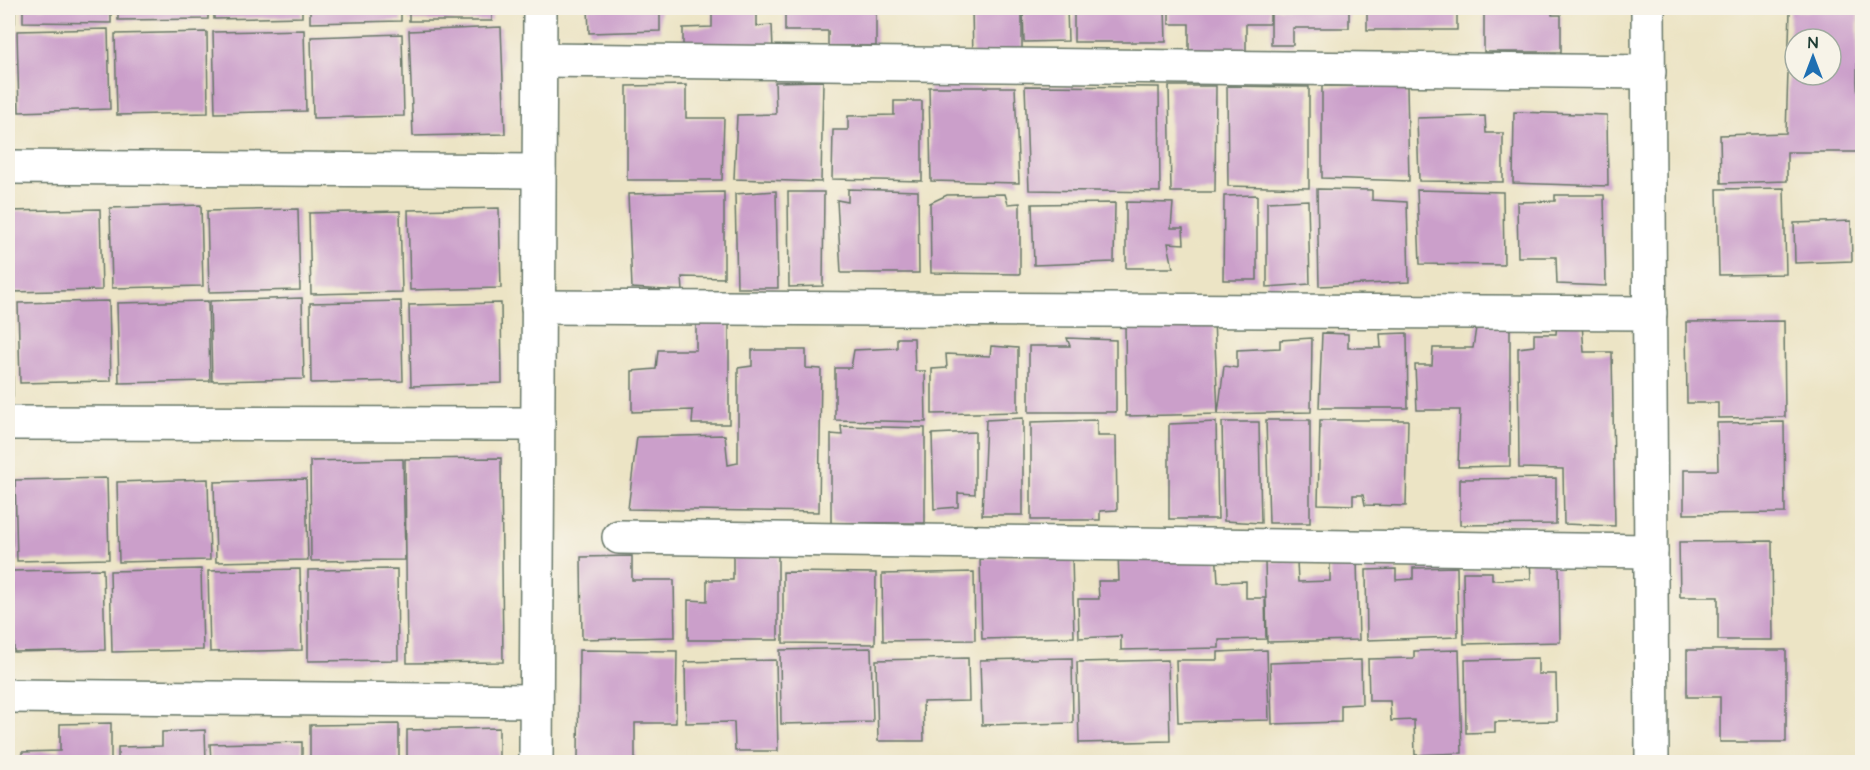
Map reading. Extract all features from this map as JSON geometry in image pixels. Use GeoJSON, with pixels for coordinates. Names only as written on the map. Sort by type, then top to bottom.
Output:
{"type":"FeatureCollection","features":[{"type":"Feature","properties":{"kind":"street"},"geometry":{"type":"LineString","coordinates":[[536,762],[540,8]]}},
{"type":"Feature","properties":{"kind":"street"},"geometry":{"type":"LineString","coordinates":[[1648,8],[1652,762]]}},
{"type":"Feature","properties":{"kind":"street"},"geometry":{"type":"LineString","coordinates":[[540,60],[1649,72]]}},
{"type":"Feature","properties":{"kind":"street"},"geometry":{"type":"LineString","coordinates":[[8,167],[539,171]]}},
{"type":"Feature","properties":{"kind":"street"},"geometry":{"type":"LineString","coordinates":[[538,307],[1650,313]]}},
{"type":"Feature","properties":{"kind":"street"},"geometry":{"type":"LineString","coordinates":[[8,423],[538,424]]}},
{"type":"Feature","properties":{"kind":"street"},"geometry":{"type":"LineString","coordinates":[[619,537],[1651,552]]}},
{"type":"Feature","properties":{"kind":"street"},"geometry":{"type":"LineString","coordinates":[[8,696],[536,701]]}},
{"type":"Feature","properties":{"kind":"building"},"geometry":{"type":"Polygon","coordinates":[[[8,8],[15,8],[15,23],[8,23],[8,8]]]}},
{"type":"Feature","properties":{"kind":"building"},"geometry":{"type":"Polygon","coordinates":[[[23,8],[111,8],[111,23],[23,22],[23,8]]]}},
{"type":"Feature","properties":{"kind":"building"},"geometry":{"type":"Polygon","coordinates":[[[118,8],[208,8],[208,19],[118,20],[118,8]]]}},
{"type":"Feature","properties":{"kind":"building"},"geometry":{"type":"Polygon","coordinates":[[[214,8],[302,8],[302,17],[214,19],[214,8]]]}},
{"type":"Feature","properties":{"kind":"building"},"geometry":{"type":"Polygon","coordinates":[[[310,8],[401,8],[401,21],[310,23],[310,8]]]}},
{"type":"Feature","properties":{"kind":"building"},"geometry":{"type":"Polygon","coordinates":[[[409,8],[492,8],[492,21],[409,21],[409,8]]]}},
{"type":"Feature","properties":{"kind":"building"},"geometry":{"type":"Polygon","coordinates":[[[588,8],[660,8],[660,31],[589,33],[588,8]]]}},
{"type":"Feature","properties":{"kind":"building"},"geometry":{"type":"Polygon","coordinates":[[[712,8],[757,8],[757,26],[772,25],[773,50],[683,52],[683,28],[712,27],[712,8]]]}},
{"type":"Feature","properties":{"kind":"building"},"geometry":{"type":"Polygon","coordinates":[[[785,8],[876,8],[876,46],[828,46],[828,31],[785,31],[785,8]]]}},
{"type":"Feature","properties":{"kind":"building"},"geometry":{"type":"Polygon","coordinates":[[[972,8],[1022,8],[1022,60],[973,60],[972,8]]]}},
{"type":"Feature","properties":{"kind":"building"},"geometry":{"type":"Polygon","coordinates":[[[1023,8],[1067,8],[1068,41],[1024,42],[1023,8]]]}},
{"type":"Feature","properties":{"kind":"building"},"geometry":{"type":"Polygon","coordinates":[[[1074,8],[1165,8],[1166,42],[1074,42],[1074,8]]]}},
{"type":"Feature","properties":{"kind":"building"},"geometry":{"type":"Polygon","coordinates":[[[1169,8],[1270,8],[1270,24],[1246,24],[1246,56],[1189,56],[1189,24],[1169,24],[1169,8]]]}},
{"type":"Feature","properties":{"kind":"building"},"geometry":{"type":"Polygon","coordinates":[[[1271,8],[1349,8],[1349,28],[1293,28],[1293,45],[1271,45],[1271,8]]]}},
{"type":"Feature","properties":{"kind":"building"},"geometry":{"type":"Polygon","coordinates":[[[1367,8],[1457,8],[1457,30],[1367,30],[1367,8]]]}},
{"type":"Feature","properties":{"kind":"building"},"geometry":{"type":"Polygon","coordinates":[[[1484,8],[1552,8],[1552,15],[1561,15],[1561,52],[1484,52],[1484,8]]]}},
{"type":"Feature","properties":{"kind":"building"},"geometry":{"type":"Polygon","coordinates":[[[1790,11],[1858,11],[1857,82],[1861,152],[1787,152],[1787,181],[1721,183],[1720,135],[1786,133],[1788,87],[1843,87],[1843,27],[1789,27],[1790,11]]]}},
{"type":"Feature","properties":{"kind":"building"},"geometry":{"type":"Polygon","coordinates":[[[501,27],[505,134],[413,136],[409,31],[501,27]]]}},
{"type":"Feature","properties":{"kind":"building"},"geometry":{"type":"Polygon","coordinates":[[[108,29],[110,109],[19,112],[17,31],[108,29]]]}},
{"type":"Feature","properties":{"kind":"building"},"geometry":{"type":"Polygon","coordinates":[[[304,30],[306,111],[215,113],[213,32],[304,30]]]}},
{"type":"Feature","properties":{"kind":"building"},"geometry":{"type":"Polygon","coordinates":[[[10,31],[12,112],[8,112],[8,32],[10,31]]]}},
{"type":"Feature","properties":{"kind":"building"},"geometry":{"type":"Polygon","coordinates":[[[207,32],[208,113],[117,115],[115,34],[207,32]]]}},
{"type":"Feature","properties":{"kind":"building"},"geometry":{"type":"Polygon","coordinates":[[[402,34],[404,116],[313,118],[311,37],[402,34]]]}},
{"type":"Feature","properties":{"kind":"building"},"geometry":{"type":"Polygon","coordinates":[[[823,81],[821,182],[734,179],[737,115],[776,114],[775,82],[823,81]]]}},
{"type":"Feature","properties":{"kind":"building"},"geometry":{"type":"Polygon","coordinates":[[[686,85],[686,118],[724,118],[722,180],[627,180],[627,86],[686,85]]]}},
{"type":"Feature","properties":{"kind":"building"},"geometry":{"type":"Polygon","coordinates":[[[1025,86],[1159,87],[1160,192],[1029,190],[1025,86]]]}},
{"type":"Feature","properties":{"kind":"building"},"geometry":{"type":"Polygon","coordinates":[[[1169,86],[1216,86],[1215,192],[1171,192],[1169,86]]]}},
{"type":"Feature","properties":{"kind":"building"},"geometry":{"type":"Polygon","coordinates":[[[1227,86],[1309,87],[1309,188],[1228,186],[1227,86]]]}},
{"type":"Feature","properties":{"kind":"building"},"geometry":{"type":"Polygon","coordinates":[[[1322,86],[1407,86],[1409,181],[1322,178],[1322,86]]]}},
{"type":"Feature","properties":{"kind":"building"},"geometry":{"type":"Polygon","coordinates":[[[929,87],[1015,87],[1019,183],[931,181],[929,87]]]}},
{"type":"Feature","properties":{"kind":"building"},"geometry":{"type":"Polygon","coordinates":[[[894,101],[922,101],[922,181],[832,179],[833,130],[848,130],[848,116],[894,115],[894,101]]]}},
{"type":"Feature","properties":{"kind":"building"},"geometry":{"type":"Polygon","coordinates":[[[1514,112],[1607,115],[1608,186],[1513,183],[1514,112]]]}},
{"type":"Feature","properties":{"kind":"building"},"geometry":{"type":"Polygon","coordinates":[[[1485,116],[1486,133],[1503,133],[1503,182],[1419,181],[1417,118],[1485,116]]]}},
{"type":"Feature","properties":{"kind":"building"},"geometry":{"type":"Polygon","coordinates":[[[1784,188],[1786,274],[1719,275],[1717,189],[1784,188]]]}},
{"type":"Feature","properties":{"kind":"building"},"geometry":{"type":"Polygon","coordinates":[[[848,189],[918,191],[919,273],[841,273],[837,200],[848,202],[848,189]]]}},
{"type":"Feature","properties":{"kind":"building"},"geometry":{"type":"Polygon","coordinates":[[[1317,189],[1372,190],[1372,200],[1407,202],[1409,282],[1319,286],[1317,189]]]}},
{"type":"Feature","properties":{"kind":"building"},"geometry":{"type":"Polygon","coordinates":[[[1417,190],[1503,192],[1504,265],[1420,264],[1417,190]]]}},
{"type":"Feature","properties":{"kind":"building"},"geometry":{"type":"Polygon","coordinates":[[[776,191],[778,288],[737,288],[735,194],[776,191]]]}},
{"type":"Feature","properties":{"kind":"building"},"geometry":{"type":"Polygon","coordinates":[[[724,192],[724,278],[682,277],[683,291],[632,288],[628,194],[724,192]]]}},
{"type":"Feature","properties":{"kind":"building"},"geometry":{"type":"Polygon","coordinates":[[[788,192],[824,192],[823,286],[789,287],[788,192]]]}},
{"type":"Feature","properties":{"kind":"building"},"geometry":{"type":"Polygon","coordinates":[[[1005,194],[1008,204],[1020,203],[1020,274],[931,273],[930,203],[947,195],[1005,194]]]}},
{"type":"Feature","properties":{"kind":"building"},"geometry":{"type":"Polygon","coordinates":[[[1257,195],[1257,280],[1223,280],[1224,196],[1257,195]]]}},
{"type":"Feature","properties":{"kind":"building"},"geometry":{"type":"Polygon","coordinates":[[[1555,195],[1604,195],[1606,286],[1557,284],[1556,257],[1518,257],[1517,202],[1555,201],[1555,195]]]}},
{"type":"Feature","properties":{"kind":"building"},"geometry":{"type":"Polygon","coordinates":[[[1308,200],[1310,284],[1267,287],[1267,202],[1308,200]]]}},
{"type":"Feature","properties":{"kind":"building"},"geometry":{"type":"Polygon","coordinates":[[[1126,202],[1173,203],[1171,228],[1183,228],[1184,244],[1168,243],[1173,268],[1126,268],[1126,202]]]}},
{"type":"Feature","properties":{"kind":"building"},"geometry":{"type":"Polygon","coordinates":[[[1115,203],[1114,262],[1034,265],[1032,204],[1115,203]]]}},
{"type":"Feature","properties":{"kind":"building"},"geometry":{"type":"Polygon","coordinates":[[[201,205],[203,286],[112,288],[110,208],[201,205]]]}},
{"type":"Feature","properties":{"kind":"building"},"geometry":{"type":"Polygon","coordinates":[[[499,208],[501,288],[410,290],[408,210],[499,208]]]}},
{"type":"Feature","properties":{"kind":"building"},"geometry":{"type":"Polygon","coordinates":[[[100,209],[102,290],[11,292],[9,211],[100,209]]]}},
{"type":"Feature","properties":{"kind":"building"},"geometry":{"type":"Polygon","coordinates":[[[298,209],[300,290],[209,292],[207,211],[298,209]]]}},
{"type":"Feature","properties":{"kind":"building"},"geometry":{"type":"Polygon","coordinates":[[[400,211],[402,292],[311,294],[309,213],[400,211]]]}},
{"type":"Feature","properties":{"kind":"building"},"geometry":{"type":"Polygon","coordinates":[[[1851,221],[1852,261],[1795,263],[1794,223],[1851,221]]]}},
{"type":"Feature","properties":{"kind":"building"},"geometry":{"type":"Polygon","coordinates":[[[8,296],[12,296],[13,397],[8,397],[8,296]]]}},
{"type":"Feature","properties":{"kind":"building"},"geometry":{"type":"Polygon","coordinates":[[[302,298],[304,379],[212,381],[210,301],[302,298]]]}},
{"type":"Feature","properties":{"kind":"building"},"geometry":{"type":"Polygon","coordinates":[[[109,301],[111,381],[20,383],[18,303],[109,301]]]}},
{"type":"Feature","properties":{"kind":"building"},"geometry":{"type":"Polygon","coordinates":[[[208,301],[210,381],[119,383],[117,303],[208,301]]]}},
{"type":"Feature","properties":{"kind":"building"},"geometry":{"type":"Polygon","coordinates":[[[401,301],[403,381],[311,383],[310,303],[401,301]]]}},
{"type":"Feature","properties":{"kind":"building"},"geometry":{"type":"Polygon","coordinates":[[[501,303],[502,383],[411,386],[409,305],[501,303]]]}},
{"type":"Feature","properties":{"kind":"building"},"geometry":{"type":"Polygon","coordinates":[[[1214,319],[1218,414],[1224,366],[1237,368],[1237,350],[1280,348],[1280,340],[1312,338],[1311,412],[1126,416],[1125,321],[1214,319]]]}},
{"type":"Feature","properties":{"kind":"building"},"geometry":{"type":"Polygon","coordinates":[[[696,321],[729,321],[729,424],[692,424],[693,410],[632,412],[632,371],[656,369],[658,350],[696,350],[696,321]]]}},
{"type":"Feature","properties":{"kind":"building"},"geometry":{"type":"Polygon","coordinates":[[[1477,321],[1510,321],[1510,466],[1458,467],[1460,410],[1417,410],[1415,365],[1432,365],[1433,348],[1473,348],[1477,321]]]}},
{"type":"Feature","properties":{"kind":"building"},"geometry":{"type":"Polygon","coordinates":[[[1557,321],[1582,323],[1584,352],[1612,352],[1615,526],[1564,524],[1563,469],[1519,468],[1518,348],[1534,346],[1534,334],[1556,334],[1557,321]]]}},
{"type":"Feature","properties":{"kind":"building"},"geometry":{"type":"Polygon","coordinates":[[[1784,321],[1785,417],[1718,418],[1718,403],[1687,403],[1686,322],[1784,321]]]}},
{"type":"Feature","properties":{"kind":"building"},"geometry":{"type":"Polygon","coordinates":[[[1322,333],[1348,334],[1348,348],[1381,348],[1380,334],[1407,333],[1408,408],[1319,408],[1322,333]]]}},
{"type":"Feature","properties":{"kind":"building"},"geometry":{"type":"Polygon","coordinates":[[[897,338],[914,338],[915,371],[925,371],[926,422],[835,420],[835,368],[851,368],[854,350],[897,348],[897,338]]]}},
{"type":"Feature","properties":{"kind":"building"},"geometry":{"type":"Polygon","coordinates":[[[1067,338],[1116,340],[1116,412],[1029,412],[1029,346],[1070,346],[1067,338]]]}},
{"type":"Feature","properties":{"kind":"building"},"geometry":{"type":"Polygon","coordinates":[[[991,346],[1018,348],[1018,412],[932,414],[932,369],[947,368],[946,354],[990,356],[991,346]]]}},
{"type":"Feature","properties":{"kind":"building"},"geometry":{"type":"Polygon","coordinates":[[[752,350],[806,350],[806,368],[821,369],[819,512],[628,509],[637,437],[725,435],[728,465],[738,463],[738,368],[752,366],[752,350]]]}},
{"type":"Feature","properties":{"kind":"building"},"geometry":{"type":"Polygon","coordinates":[[[1023,418],[1023,515],[982,515],[986,420],[1023,418]]]}},
{"type":"Feature","properties":{"kind":"building"},"geometry":{"type":"Polygon","coordinates":[[[1097,420],[1097,436],[1116,436],[1117,510],[1100,511],[1100,520],[1031,520],[1031,422],[1097,420]]]}},
{"type":"Feature","properties":{"kind":"building"},"geometry":{"type":"Polygon","coordinates":[[[1266,420],[1310,420],[1310,523],[1269,523],[1266,420]]]}},
{"type":"Feature","properties":{"kind":"building"},"geometry":{"type":"Polygon","coordinates":[[[1320,420],[1408,420],[1406,506],[1365,505],[1363,495],[1353,495],[1353,505],[1318,504],[1320,420]]]}},
{"type":"Feature","properties":{"kind":"building"},"geometry":{"type":"Polygon","coordinates":[[[1216,422],[1218,519],[1169,519],[1169,424],[1216,422]]]}},
{"type":"Feature","properties":{"kind":"building"},"geometry":{"type":"Polygon","coordinates":[[[1222,422],[1259,422],[1261,523],[1224,521],[1222,422]]]}},
{"type":"Feature","properties":{"kind":"building"},"geometry":{"type":"Polygon","coordinates":[[[1784,422],[1785,513],[1684,514],[1684,470],[1718,470],[1717,423],[1784,422]]]}},
{"type":"Feature","properties":{"kind":"building"},"geometry":{"type":"Polygon","coordinates":[[[841,426],[925,428],[925,523],[831,523],[831,434],[842,435],[841,426]]]}},
{"type":"Feature","properties":{"kind":"building"},"geometry":{"type":"Polygon","coordinates":[[[975,432],[975,494],[958,493],[958,507],[934,509],[932,434],[975,432]]]}},
{"type":"Feature","properties":{"kind":"building"},"geometry":{"type":"Polygon","coordinates":[[[501,458],[503,662],[407,663],[405,459],[501,458]]]}},
{"type":"Feature","properties":{"kind":"building"},"geometry":{"type":"Polygon","coordinates":[[[403,459],[405,560],[311,561],[310,461],[403,459]]]}},
{"type":"Feature","properties":{"kind":"building"},"geometry":{"type":"Polygon","coordinates":[[[8,460],[12,460],[12,556],[8,556],[8,460]]]}},
{"type":"Feature","properties":{"kind":"building"},"geometry":{"type":"Polygon","coordinates":[[[107,478],[109,559],[17,561],[15,480],[107,478]]]}},
{"type":"Feature","properties":{"kind":"building"},"geometry":{"type":"Polygon","coordinates":[[[1556,478],[1556,524],[1460,525],[1460,479],[1556,478]]]}},
{"type":"Feature","properties":{"kind":"building"},"geometry":{"type":"Polygon","coordinates":[[[208,479],[210,560],[119,562],[117,482],[208,479]]]}},
{"type":"Feature","properties":{"kind":"building"},"geometry":{"type":"Polygon","coordinates":[[[306,479],[308,560],[216,562],[214,482],[306,479]]]}},
{"type":"Feature","properties":{"kind":"building"},"geometry":{"type":"Polygon","coordinates":[[[1772,541],[1773,640],[1718,640],[1718,597],[1680,597],[1679,542],[1772,541]]]}},
{"type":"Feature","properties":{"kind":"building"},"geometry":{"type":"Polygon","coordinates":[[[1216,548],[1218,582],[1246,581],[1246,598],[1265,598],[1266,639],[1219,640],[1219,648],[1121,650],[1121,636],[1079,638],[1078,599],[1099,599],[1098,581],[1119,581],[1118,551],[1216,548]]]}},
{"type":"Feature","properties":{"kind":"building"},"geometry":{"type":"Polygon","coordinates":[[[733,555],[778,555],[778,640],[688,640],[688,600],[707,601],[707,580],[733,580],[733,555]]]}},
{"type":"Feature","properties":{"kind":"building"},"geometry":{"type":"Polygon","coordinates":[[[632,556],[632,580],[674,580],[675,637],[582,639],[581,557],[632,556]]]}},
{"type":"Feature","properties":{"kind":"building"},"geometry":{"type":"Polygon","coordinates":[[[1072,556],[1074,637],[982,639],[980,558],[1072,556]]]}},
{"type":"Feature","properties":{"kind":"building"},"geometry":{"type":"Polygon","coordinates":[[[1330,560],[1357,560],[1359,640],[1267,642],[1265,562],[1297,561],[1298,582],[1330,581],[1330,560]]]}},
{"type":"Feature","properties":{"kind":"building"},"geometry":{"type":"Polygon","coordinates":[[[1530,560],[1559,560],[1560,642],[1464,644],[1463,572],[1492,572],[1492,580],[1531,579],[1530,560]]]}},
{"type":"Feature","properties":{"kind":"building"},"geometry":{"type":"Polygon","coordinates":[[[1457,567],[1458,637],[1367,640],[1366,570],[1396,569],[1396,580],[1413,579],[1413,568],[1457,567]]]}},
{"type":"Feature","properties":{"kind":"building"},"geometry":{"type":"Polygon","coordinates":[[[103,569],[105,650],[14,652],[12,571],[103,569]]]}},
{"type":"Feature","properties":{"kind":"building"},"geometry":{"type":"Polygon","coordinates":[[[201,569],[203,650],[112,652],[110,571],[201,569]]]}},
{"type":"Feature","properties":{"kind":"building"},"geometry":{"type":"Polygon","coordinates":[[[300,569],[302,650],[210,652],[208,571],[300,569]]]}},
{"type":"Feature","properties":{"kind":"building"},"geometry":{"type":"Polygon","coordinates":[[[397,569],[398,660],[308,661],[308,570],[397,569]]]}},
{"type":"Feature","properties":{"kind":"building"},"geometry":{"type":"Polygon","coordinates":[[[783,572],[876,573],[875,644],[783,643],[783,572]]]}},
{"type":"Feature","properties":{"kind":"building"},"geometry":{"type":"Polygon","coordinates":[[[974,572],[975,640],[883,641],[882,574],[974,572]]]}},
{"type":"Feature","properties":{"kind":"building"},"geometry":{"type":"Polygon","coordinates":[[[9,583],[11,643],[8,643],[9,583]]]}},
{"type":"Feature","properties":{"kind":"building"},"geometry":{"type":"Polygon","coordinates":[[[871,648],[873,722],[781,724],[780,650],[871,648]]]}},
{"type":"Feature","properties":{"kind":"building"},"geometry":{"type":"Polygon","coordinates":[[[579,650],[677,651],[676,723],[635,723],[635,761],[578,759],[579,650]]]}},
{"type":"Feature","properties":{"kind":"building"},"geometry":{"type":"Polygon","coordinates":[[[1267,650],[1269,720],[1178,722],[1176,660],[1218,660],[1218,652],[1267,650]]]}},
{"type":"Feature","properties":{"kind":"building"},"geometry":{"type":"Polygon","coordinates":[[[1459,650],[1462,753],[1415,755],[1414,720],[1391,721],[1390,701],[1369,701],[1368,659],[1414,658],[1414,651],[1459,650]]]}},
{"type":"Feature","properties":{"kind":"building"},"geometry":{"type":"Polygon","coordinates":[[[1687,650],[1786,650],[1786,742],[1720,742],[1720,697],[1687,697],[1687,650]]]}},
{"type":"Feature","properties":{"kind":"building"},"geometry":{"type":"Polygon","coordinates":[[[968,658],[969,701],[923,702],[924,741],[878,741],[876,660],[968,658]]]}},
{"type":"Feature","properties":{"kind":"building"},"geometry":{"type":"Polygon","coordinates":[[[1072,658],[1073,723],[982,725],[980,660],[1072,658]]]}},
{"type":"Feature","properties":{"kind":"building"},"geometry":{"type":"Polygon","coordinates":[[[1538,658],[1538,674],[1556,674],[1557,721],[1495,722],[1495,732],[1466,733],[1465,660],[1538,658]]]}},
{"type":"Feature","properties":{"kind":"building"},"geometry":{"type":"Polygon","coordinates":[[[776,660],[778,751],[735,751],[734,722],[686,723],[685,662],[776,660]]]}},
{"type":"Feature","properties":{"kind":"building"},"geometry":{"type":"Polygon","coordinates":[[[1168,660],[1170,741],[1079,743],[1077,662],[1168,660]]]}},
{"type":"Feature","properties":{"kind":"building"},"geometry":{"type":"Polygon","coordinates":[[[1361,660],[1362,704],[1341,705],[1341,722],[1272,724],[1270,663],[1361,660]]]}},
{"type":"Feature","properties":{"kind":"building"},"geometry":{"type":"Polygon","coordinates":[[[111,723],[111,762],[22,762],[22,752],[60,751],[60,724],[111,723]]]}},
{"type":"Feature","properties":{"kind":"building"},"geometry":{"type":"Polygon","coordinates":[[[399,724],[399,762],[310,762],[310,725],[399,724]]]}},
{"type":"Feature","properties":{"kind":"building"},"geometry":{"type":"Polygon","coordinates":[[[499,728],[499,762],[407,762],[407,730],[499,728]]]}},
{"type":"Feature","properties":{"kind":"building"},"geometry":{"type":"Polygon","coordinates":[[[205,730],[206,762],[118,762],[118,747],[162,746],[162,732],[205,730]]]}},
{"type":"Feature","properties":{"kind":"building"},"geometry":{"type":"Polygon","coordinates":[[[302,742],[302,762],[211,762],[210,744],[302,742]]]}}]}
